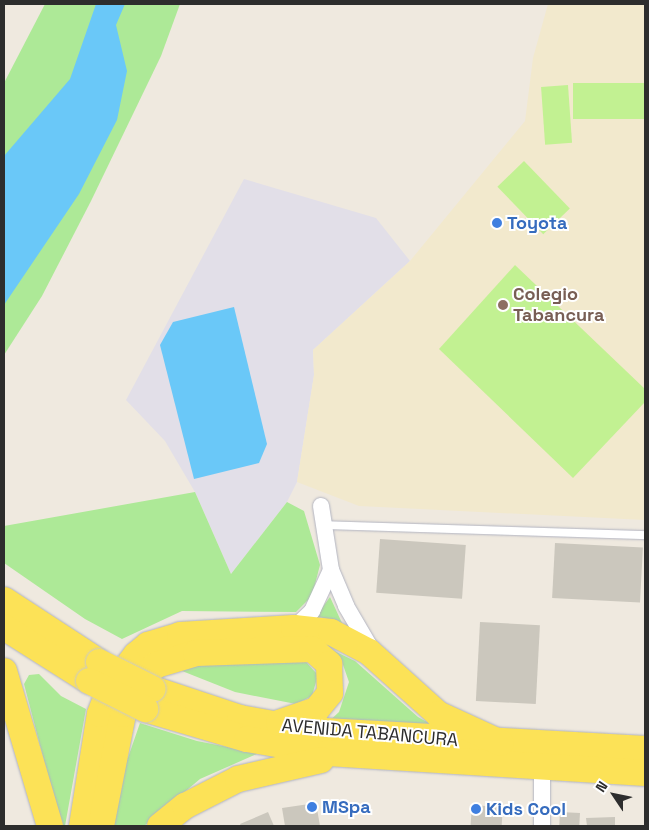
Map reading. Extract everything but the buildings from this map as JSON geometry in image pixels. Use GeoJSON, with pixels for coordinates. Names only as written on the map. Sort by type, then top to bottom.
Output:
{"type":"FeatureCollection","features":[{"type":"Feature","properties":{"kind":"main road","name":"AVENIDA TABANCURA"},"geometry":{"type":"LineString","coordinates":[[4,600],[94,671]]}},
{"type":"Feature","properties":{"kind":"main road","name":"AVENIDA TABANCURA"},"geometry":{"type":"LineString","coordinates":[[4,627],[149,699],[247,739],[369,757],[645,773]]}},
{"type":"Feature","properties":{"kind":"main road"},"geometry":{"type":"LineString","coordinates":[[82,826],[104,702],[136,655],[148,645],[180,635],[294,628],[343,636],[380,663],[438,714],[501,743]]}},
{"type":"Feature","properties":{"kind":"main road"},"geometry":{"type":"LineString","coordinates":[[101,826],[123,714],[141,679],[156,665],[196,654],[297,647],[319,653],[331,671],[326,700],[310,713],[270,724]]}},
{"type":"Feature","properties":{"kind":"main road"},"geometry":{"type":"LineString","coordinates":[[4,671],[50,826]]}},
{"type":"Feature","properties":{"kind":"main road","name":"AVENIDA TABANCURA"},"geometry":{"type":"LineString","coordinates":[[149,699],[270,724],[327,733],[645,750]]}},
{"type":"Feature","properties":{"kind":"main road"},"geometry":{"type":"LineString","coordinates":[[160,826],[201,796],[257,772],[369,757]]}},
{"type":"Feature","properties":{"kind":"street"},"geometry":{"type":"LineString","coordinates":[[321,506],[322,525],[331,570],[348,611],[380,663]]}},
{"type":"Feature","properties":{"kind":"street"},"geometry":{"type":"LineString","coordinates":[[294,628],[312,611],[331,570]]}},
{"type":"Feature","properties":{"kind":"street"},"geometry":{"type":"LineString","coordinates":[[542,768],[542,826]]}},
{"type":"Feature","properties":{"kind":"lane"},"geometry":{"type":"LineString","coordinates":[[322,525],[645,536]]}},
{"type":"Feature","properties":{"kind":"shaded area","name":"Colegio Tabancura"},"geometry":{"type":"Polygon","coordinates":[[[548,4],[645,4],[645,520],[359,506],[297,482],[314,375],[313,350],[410,261],[525,121],[533,58],[548,4]]]}},
{"type":"Feature","properties":{"kind":"shaded area"},"geometry":{"type":"Polygon","coordinates":[[[244,179],[376,218],[410,261],[313,350],[314,375],[297,482],[287,502],[231,574],[195,492],[165,441],[126,400],[244,179]]]}},
{"type":"Feature","properties":{"kind":"green space"},"geometry":{"type":"Polygon","coordinates":[[[45,4],[180,4],[161,56],[91,201],[42,296],[4,355],[4,83],[45,4]]]}},
{"type":"Feature","properties":{"kind":"green space"},"geometry":{"type":"Polygon","coordinates":[[[573,83],[645,83],[645,119],[573,119],[573,83]]]}},
{"type":"Feature","properties":{"kind":"green space"},"geometry":{"type":"Polygon","coordinates":[[[568,85],[572,143],[545,145],[541,87],[568,85]]]}},
{"type":"Feature","properties":{"kind":"green space"},"geometry":{"type":"Polygon","coordinates":[[[524,161],[570,208],[543,234],[497,187],[524,161]]]}},
{"type":"Feature","properties":{"kind":"green space"},"geometry":{"type":"Polygon","coordinates":[[[515,265],[645,389],[645,402],[573,478],[439,349],[515,265]]]}},
{"type":"Feature","properties":{"kind":"green space"},"geometry":{"type":"Polygon","coordinates":[[[195,492],[231,574],[287,502],[304,511],[320,565],[312,596],[296,612],[182,611],[122,639],[85,619],[4,563],[4,526],[195,492]]]}},
{"type":"Feature","properties":{"kind":"green space"},"geometry":{"type":"Polygon","coordinates":[[[330,597],[342,623],[316,616],[330,597]]]}},
{"type":"Feature","properties":{"kind":"green space"},"geometry":{"type":"Polygon","coordinates":[[[326,647],[355,661],[418,717],[443,731],[325,725],[339,712],[349,682],[342,662],[326,647]]]}},
{"type":"Feature","properties":{"kind":"green space"},"geometry":{"type":"Polygon","coordinates":[[[306,662],[318,675],[312,696],[296,704],[235,692],[177,669],[202,664],[306,662]]]}},
{"type":"Feature","properties":{"kind":"green space"},"geometry":{"type":"Polygon","coordinates":[[[39,674],[61,696],[86,709],[65,826],[61,826],[24,684],[29,675],[39,674]]]}},
{"type":"Feature","properties":{"kind":"green space"},"geometry":{"type":"Polygon","coordinates":[[[140,723],[197,741],[259,753],[200,779],[144,826],[111,826],[123,772],[140,723]]]}},
{"type":"Feature","properties":{"kind":"water"},"geometry":{"type":"Polygon","coordinates":[[[96,4],[125,4],[116,25],[127,71],[117,120],[79,194],[4,305],[4,156],[70,79],[96,4]]]}},
{"type":"Feature","properties":{"kind":"water"},"geometry":{"type":"Polygon","coordinates":[[[234,307],[267,444],[259,463],[194,479],[160,345],[173,322],[234,307]]]}},
{"type":"Feature","properties":{"kind":"place","name":"Toyota"},"geometry":{"type":"Point","coordinates":[497,223]}},
{"type":"Feature","properties":{"kind":"place","name":"Colegio Tabancura"},"geometry":{"type":"Point","coordinates":[503,305]}},
{"type":"Feature","properties":{"kind":"place","name":"MSpa"},"geometry":{"type":"Point","coordinates":[312,807]}},
{"type":"Feature","properties":{"kind":"place","name":"Kids Cool"},"geometry":{"type":"Point","coordinates":[476,809]}}]}
